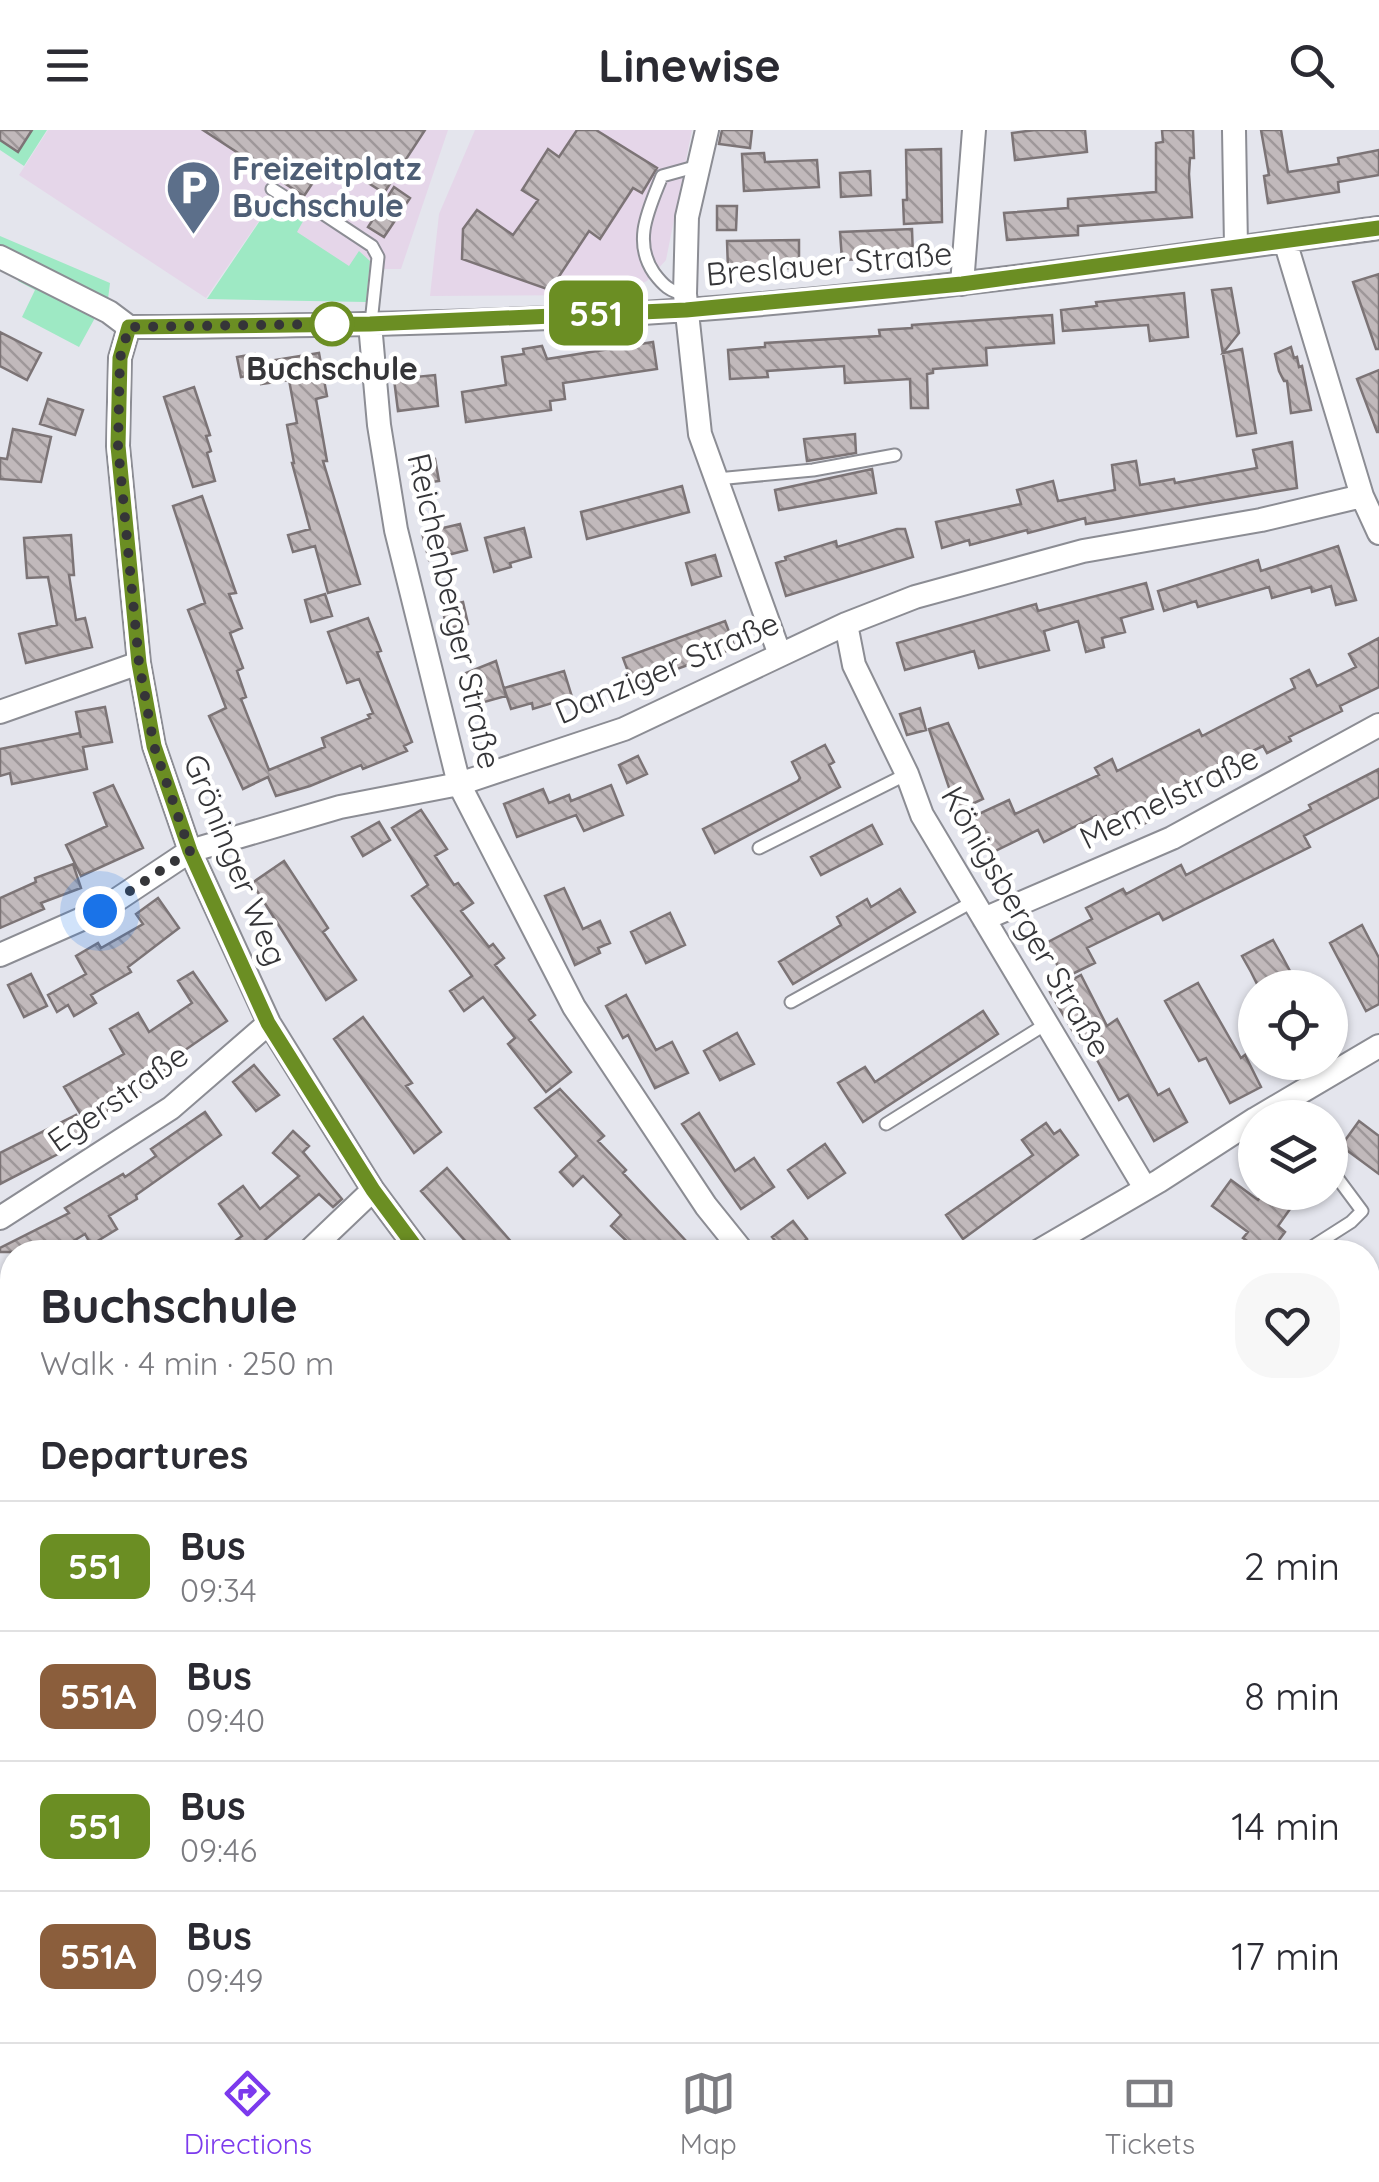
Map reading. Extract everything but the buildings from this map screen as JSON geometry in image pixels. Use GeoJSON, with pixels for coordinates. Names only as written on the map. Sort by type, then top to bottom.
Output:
{"type":"FeatureCollection","features":[{"type":"Feature","properties":{"kind":"street"},"geometry":{"type":"LineString","coordinates":[[707,130],[687,217],[686,302],[700,434],[780,656]]}},
{"type":"Feature","properties":{"kind":"street"},"geometry":{"type":"LineString","coordinates":[[962,284],[974,130]]}},
{"type":"Feature","properties":{"kind":"street"},"geometry":{"type":"LineString","coordinates":[[1234,130],[1236,246]]}},
{"type":"Feature","properties":{"kind":"street","name":"Breslauer Straße"},"geometry":{"type":"LineString","coordinates":[[129,327],[370,324],[962,284],[1379,228]]}},
{"type":"Feature","properties":{"kind":"street"},"geometry":{"type":"LineString","coordinates":[[1285,241],[1371,493],[1379,533]]}},
{"type":"Feature","properties":{"kind":"street"},"geometry":{"type":"LineString","coordinates":[[0,257],[108,312],[129,327]]}},
{"type":"Feature","properties":{"kind":"street","name":"Reichenberger Straße"},"geometry":{"type":"LineString","coordinates":[[370,324],[379,426],[396,530],[459,784],[574,1007],[706,1206],[734,1240]]}},
{"type":"Feature","properties":{"kind":"street","name":"Gröninger Weg"},"geometry":{"type":"LineString","coordinates":[[129,327],[120,358],[118,446],[139,663],[154,746],[190,851],[268,1023],[373,1190],[410,1240]]}},
{"type":"Feature","properties":{"kind":"street","name":"Danziger Straße"},"geometry":{"type":"LineString","coordinates":[[0,955],[100,911],[190,851],[340,807],[459,784],[624,729],[846,624],[915,597],[1083,551],[1260,520],[1371,493]]}},
{"type":"Feature","properties":{"kind":"street","name":"Königsberger Straße"},"geometry":{"type":"LineString","coordinates":[[846,624],[854,665],[907,774],[922,815],[1145,1188]]}},
{"type":"Feature","properties":{"kind":"street"},"geometry":{"type":"LineString","coordinates":[[1,707],[139,663]]}},
{"type":"Feature","properties":{"kind":"street","name":"Memelstraße"},"geometry":{"type":"LineString","coordinates":[[979,910],[1172,838],[1379,725]]}},
{"type":"Feature","properties":{"kind":"street","name":"Egerstraße"},"geometry":{"type":"LineString","coordinates":[[0,1218],[170,1108],[268,1023]]}},
{"type":"Feature","properties":{"kind":"street"},"geometry":{"type":"LineString","coordinates":[[1302,1100],[1379,1046]]}},
{"type":"Feature","properties":{"kind":"street"},"geometry":{"type":"LineString","coordinates":[[1057,1240],[1238,1129]]}},
{"type":"Feature","properties":{"kind":"street"},"geometry":{"type":"LineString","coordinates":[[321,1240],[373,1190]]}},
{"type":"Feature","properties":{"kind":"lane"},"geometry":{"type":"LineString","coordinates":[[686,302],[662,283],[645,258],[641,237],[662,176],[698,166]]}},
{"type":"Feature","properties":{"kind":"lane"},"geometry":{"type":"LineString","coordinates":[[272,190],[302,208],[316,209],[372,246],[378,257],[370,324]]}},
{"type":"Feature","properties":{"kind":"lane"},"geometry":{"type":"LineString","coordinates":[[717,479],[814,470],[895,455]]}},
{"type":"Feature","properties":{"kind":"lane"},"geometry":{"type":"LineString","coordinates":[[759,848],[907,774]]}},
{"type":"Feature","properties":{"kind":"lane"},"geometry":{"type":"LineString","coordinates":[[791,1002],[979,910]]}},
{"type":"Feature","properties":{"kind":"lane"},"geometry":{"type":"LineString","coordinates":[[886,1124],[1046,1024]]}},
{"type":"Feature","properties":{"kind":"lane"},"geometry":{"type":"LineString","coordinates":[[1323,1240],[1362,1211],[1348,1192]]}},
{"type":"Feature","properties":{"kind":"shaded area","name":"Buchschule"},"geometry":{"type":"Polygon","coordinates":[[[48,130],[448,130],[401,269],[349,269],[263,215],[206,298],[19,175],[48,130]]]}},
{"type":"Feature","properties":{"kind":"shaded area"},"geometry":{"type":"Polygon","coordinates":[[[475,130],[692,130],[666,260],[647,281],[612,295],[430,296],[439,214],[475,130]]]}},
{"type":"Feature","properties":{"kind":"green space"},"geometry":{"type":"Polygon","coordinates":[[[0,130],[47,130],[24,166],[0,150],[0,130]]]}},
{"type":"Feature","properties":{"kind":"green space"},"geometry":{"type":"Polygon","coordinates":[[[276,197],[306,216],[297,232],[349,266],[359,251],[370,261],[366,302],[207,299],[276,197]]]}},
{"type":"Feature","properties":{"kind":"green space"},"geometry":{"type":"Polygon","coordinates":[[[0,236],[110,283],[108,299],[0,246],[0,236]]]}},
{"type":"Feature","properties":{"kind":"green space"},"geometry":{"type":"Polygon","coordinates":[[[20,277],[96,316],[79,347],[22,317],[35,290],[18,281],[20,277]]]}},
{"type":"Feature","properties":{"kind":"bus line","name":"551"},"geometry":{"type":"LineString","coordinates":[[410,1240],[373,1190],[268,1023],[190,851],[154,746],[139,663],[118,446],[120,358],[129,327],[370,324],[686,310],[962,284],[1379,228]]}},
{"type":"Feature","properties":{"kind":"place","name":"Freizeitplatz Buchschule"},"geometry":{"type":"Point","coordinates":[193,236]}},
{"type":"Feature","properties":{"kind":"place","name":"Buchschule"},"geometry":{"type":"Point","coordinates":[332,324]}},
{"type":"Feature","properties":{"kind":"route"},"geometry":{"type":"LineString","coordinates":[[100,911],[190,851],[154,746],[139,663],[118,446],[120,358],[129,327],[332,324]]}}]}
